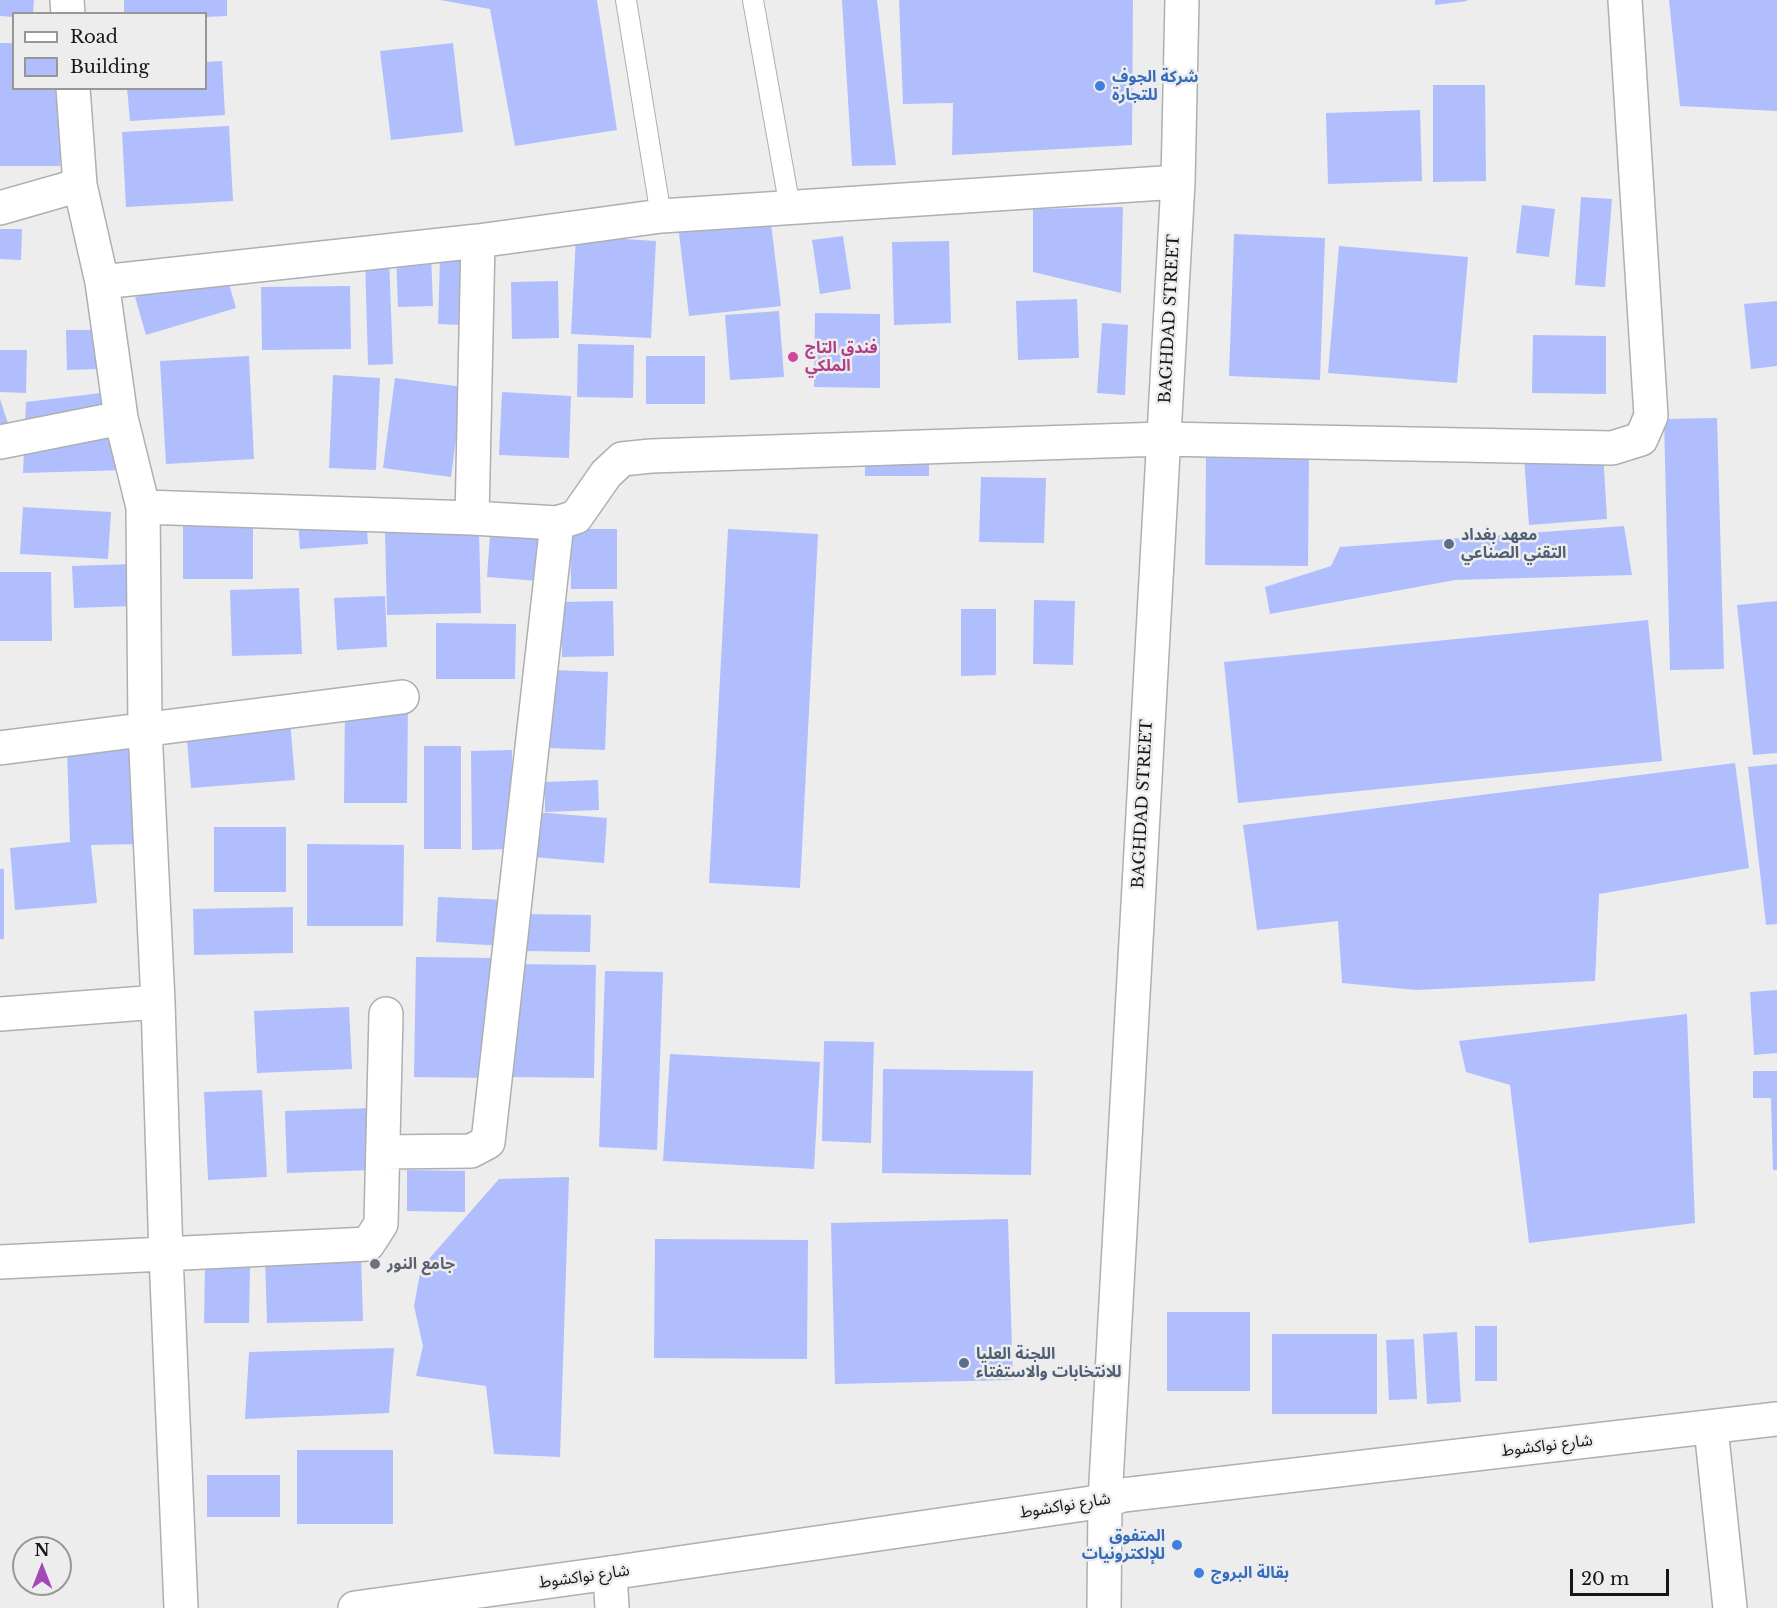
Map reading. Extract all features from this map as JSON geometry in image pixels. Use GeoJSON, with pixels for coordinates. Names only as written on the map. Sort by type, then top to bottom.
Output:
{"type":"FeatureCollection","features":[{"type":"Feature","properties":{"kind":"street","name":"BAGHDAD STREET"},"geometry":{"type":"LineString","coordinates":[[1104,1608],[1105,1501],[1178,182],[1182,0]]}},
{"type":"Feature","properties":{"kind":"street"},"geometry":{"type":"LineString","coordinates":[[143,507],[557,523],[576,517],[606,474],[622,459],[651,456],[1162,439],[1612,448],[1641,439],[1651,416],[1625,0]]}},
{"type":"Feature","properties":{"kind":"street"},"geometry":{"type":"LineString","coordinates":[[73,90],[80,185],[102,282],[121,418],[143,507],[145,729],[158,1002],[181,1608]]}},
{"type":"Feature","properties":{"kind":"street"},"geometry":{"type":"LineString","coordinates":[[102,282],[478,241],[661,216],[1178,182]]}},
{"type":"Feature","properties":{"kind":"street"},"geometry":{"type":"LineString","coordinates":[[0,208],[80,185]]}},
{"type":"Feature","properties":{"kind":"street"},"geometry":{"type":"LineString","coordinates":[[472,518],[478,241]]}},
{"type":"Feature","properties":{"kind":"street"},"geometry":{"type":"LineString","coordinates":[[0,442],[121,418]]}},
{"type":"Feature","properties":{"kind":"street"},"geometry":{"type":"LineString","coordinates":[[382,1152],[471,1151],[488,1142],[557,523]]}},
{"type":"Feature","properties":{"kind":"street"},"geometry":{"type":"LineString","coordinates":[[0,748],[402,697]]}},
{"type":"Feature","properties":{"kind":"street"},"geometry":{"type":"LineString","coordinates":[[0,1014],[158,1002]]}},
{"type":"Feature","properties":{"kind":"street"},"geometry":{"type":"LineString","coordinates":[[0,1262],[368,1245],[381,1224],[386,1014]]}},
{"type":"Feature","properties":{"kind":"street","name":"شارع نواكشوط"},"geometry":{"type":"LineString","coordinates":[[355,1608],[1105,1501],[1123,1495],[1777,1419]]}},
{"type":"Feature","properties":{"kind":"street"},"geometry":{"type":"LineString","coordinates":[[1710,1428],[1730,1608]]}},
{"type":"Feature","properties":{"kind":"street"},"geometry":{"type":"LineString","coordinates":[[610,1573],[612,1608]]}},
{"type":"Feature","properties":{"kind":"lane"},"geometry":{"type":"LineString","coordinates":[[626,0],[661,216]]}},
{"type":"Feature","properties":{"kind":"lane"},"geometry":{"type":"LineString","coordinates":[[753,0],[790,208]]}},
{"type":"Feature","properties":{"kind":"building"},"geometry":{"type":"Polygon","coordinates":[[[0,0],[34,0],[33,12],[12,12],[12,17],[0,16],[0,0]]]}},
{"type":"Feature","properties":{"kind":"building"},"geometry":{"type":"Polygon","coordinates":[[[124,0],[227,0],[227,16],[207,17],[207,12],[124,12],[124,0]]]}},
{"type":"Feature","properties":{"kind":"building"},"geometry":{"type":"Polygon","coordinates":[[[440,0],[597,0],[617,130],[515,146],[490,9],[440,0]]]}},
{"type":"Feature","properties":{"kind":"building"},"geometry":{"type":"Polygon","coordinates":[[[842,0],[877,0],[896,165],[852,166],[842,0]]]}},
{"type":"Feature","properties":{"kind":"building"},"geometry":{"type":"Polygon","coordinates":[[[899,0],[1133,0],[1132,145],[952,155],[953,103],[903,104],[899,0]]]}},
{"type":"Feature","properties":{"kind":"building"},"geometry":{"type":"Polygon","coordinates":[[[1435,0],[1467,0],[1467,1],[1435,5],[1435,0]]]}},
{"type":"Feature","properties":{"kind":"building"},"geometry":{"type":"Polygon","coordinates":[[[1669,0],[1777,0],[1777,111],[1680,106],[1669,0]]]}},
{"type":"Feature","properties":{"kind":"building"},"geometry":{"type":"Polygon","coordinates":[[[0,43],[12,43],[12,90],[60,90],[60,166],[0,166],[0,43]]]}},
{"type":"Feature","properties":{"kind":"building"},"geometry":{"type":"Polygon","coordinates":[[[453,43],[463,132],[391,140],[380,51],[453,43]]]}},
{"type":"Feature","properties":{"kind":"building"},"geometry":{"type":"Polygon","coordinates":[[[222,61],[225,115],[130,121],[127,90],[207,90],[207,62],[222,61]]]}},
{"type":"Feature","properties":{"kind":"building"},"geometry":{"type":"Polygon","coordinates":[[[1433,85],[1485,85],[1486,181],[1433,182],[1433,85]]]}},
{"type":"Feature","properties":{"kind":"building"},"geometry":{"type":"Polygon","coordinates":[[[1420,110],[1422,181],[1328,184],[1326,113],[1420,110]]]}},
{"type":"Feature","properties":{"kind":"building"},"geometry":{"type":"Polygon","coordinates":[[[229,126],[233,201],[126,207],[122,132],[229,126]]]}},
{"type":"Feature","properties":{"kind":"building"},"geometry":{"type":"Polygon","coordinates":[[[1581,197],[1612,199],[1605,287],[1575,285],[1581,197]]]}},
{"type":"Feature","properties":{"kind":"building"},"geometry":{"type":"Polygon","coordinates":[[[1522,205],[1555,209],[1549,257],[1516,253],[1522,205]]]}},
{"type":"Feature","properties":{"kind":"building"},"geometry":{"type":"Polygon","coordinates":[[[1123,207],[1121,293],[1033,272],[1033,209],[1123,207]]]}},
{"type":"Feature","properties":{"kind":"building"},"geometry":{"type":"Polygon","coordinates":[[[770,215],[781,306],[689,316],[678,225],[770,215]]]}},
{"type":"Feature","properties":{"kind":"building"},"geometry":{"type":"Polygon","coordinates":[[[0,229],[22,229],[21,260],[0,259],[0,229]]]}},
{"type":"Feature","properties":{"kind":"building"},"geometry":{"type":"Polygon","coordinates":[[[1234,234],[1325,238],[1320,380],[1229,376],[1234,234]]]}},
{"type":"Feature","properties":{"kind":"building"},"geometry":{"type":"Polygon","coordinates":[[[576,236],[656,241],[651,338],[571,334],[576,236]]]}},
{"type":"Feature","properties":{"kind":"building"},"geometry":{"type":"Polygon","coordinates":[[[843,236],[851,289],[820,294],[812,240],[843,236]]]}},
{"type":"Feature","properties":{"kind":"building"},"geometry":{"type":"Polygon","coordinates":[[[949,241],[951,323],[894,325],[892,242],[949,241]]]}},
{"type":"Feature","properties":{"kind":"building"},"geometry":{"type":"Polygon","coordinates":[[[1339,246],[1468,257],[1457,383],[1328,373],[1339,246]]]}},
{"type":"Feature","properties":{"kind":"building"},"geometry":{"type":"Polygon","coordinates":[[[431,253],[433,306],[398,307],[396,254],[431,253]]]}},
{"type":"Feature","properties":{"kind":"building"},"geometry":{"type":"Polygon","coordinates":[[[389,257],[393,364],[368,365],[365,258],[389,257]]]}},
{"type":"Feature","properties":{"kind":"building"},"geometry":{"type":"Polygon","coordinates":[[[440,259],[464,260],[462,325],[438,324],[440,259]]]}},
{"type":"Feature","properties":{"kind":"building"},"geometry":{"type":"Polygon","coordinates":[[[225,270],[236,308],[146,335],[135,297],[225,270]]]}},
{"type":"Feature","properties":{"kind":"building"},"geometry":{"type":"Polygon","coordinates":[[[558,281],[559,338],[512,339],[511,282],[558,281]]]}},
{"type":"Feature","properties":{"kind":"building"},"geometry":{"type":"Polygon","coordinates":[[[350,286],[351,349],[262,350],[261,287],[350,286]]]}},
{"type":"Feature","properties":{"kind":"building"},"geometry":{"type":"Polygon","coordinates":[[[1077,299],[1079,358],[1018,360],[1016,301],[1077,299]]]}},
{"type":"Feature","properties":{"kind":"building"},"geometry":{"type":"Polygon","coordinates":[[[1777,301],[1777,366],[1751,369],[1744,304],[1777,301]]]}},
{"type":"Feature","properties":{"kind":"building"},"geometry":{"type":"Polygon","coordinates":[[[779,311],[784,377],[730,380],[725,315],[779,311]]]}},
{"type":"Feature","properties":{"kind":"building"},"geometry":{"type":"Polygon","coordinates":[[[815,313],[880,314],[880,388],[814,387],[815,313]]]}},
{"type":"Feature","properties":{"kind":"building"},"geometry":{"type":"Polygon","coordinates":[[[1102,323],[1128,325],[1125,395],[1097,393],[1102,323]]]}},
{"type":"Feature","properties":{"kind":"building"},"geometry":{"type":"Polygon","coordinates":[[[66,330],[99,330],[99,369],[67,370],[66,330]]]}},
{"type":"Feature","properties":{"kind":"building"},"geometry":{"type":"Polygon","coordinates":[[[1533,335],[1606,336],[1606,394],[1532,393],[1533,335]]]}},
{"type":"Feature","properties":{"kind":"building"},"geometry":{"type":"Polygon","coordinates":[[[578,344],[634,345],[633,398],[577,397],[578,344]]]}},
{"type":"Feature","properties":{"kind":"building"},"geometry":{"type":"Polygon","coordinates":[[[0,350],[27,350],[26,393],[0,392],[0,350]]]}},
{"type":"Feature","properties":{"kind":"building"},"geometry":{"type":"Polygon","coordinates":[[[249,356],[254,459],[166,464],[160,361],[249,356]]]}},
{"type":"Feature","properties":{"kind":"building"},"geometry":{"type":"Polygon","coordinates":[[[646,356],[705,356],[705,404],[646,404],[646,356]]]}},
{"type":"Feature","properties":{"kind":"building"},"geometry":{"type":"Polygon","coordinates":[[[333,375],[380,378],[376,470],[329,468],[333,375]]]}},
{"type":"Feature","properties":{"kind":"building"},"geometry":{"type":"Polygon","coordinates":[[[395,378],[463,387],[451,477],[383,468],[395,378]]]}},
{"type":"Feature","properties":{"kind":"building"},"geometry":{"type":"Polygon","coordinates":[[[502,392],[571,396],[569,458],[499,455],[502,392]]]}},
{"type":"Feature","properties":{"kind":"building"},"geometry":{"type":"Polygon","coordinates":[[[101,393],[126,470],[23,473],[26,402],[101,393]]]}},
{"type":"Feature","properties":{"kind":"building"},"geometry":{"type":"Polygon","coordinates":[[[0,399],[18,454],[0,460],[0,399]]]}},
{"type":"Feature","properties":{"kind":"building"},"geometry":{"type":"Polygon","coordinates":[[[1717,418],[1724,669],[1670,670],[1664,419],[1717,418]]]}},
{"type":"Feature","properties":{"kind":"building"},"geometry":{"type":"Polygon","coordinates":[[[929,450],[929,476],[865,476],[865,451],[929,450]]]}},
{"type":"Feature","properties":{"kind":"building"},"geometry":{"type":"Polygon","coordinates":[[[1603,451],[1607,519],[1529,525],[1524,457],[1603,451]]]}},
{"type":"Feature","properties":{"kind":"building"},"geometry":{"type":"Polygon","coordinates":[[[1206,458],[1309,459],[1308,566],[1205,565],[1206,458]]]}},
{"type":"Feature","properties":{"kind":"building"},"geometry":{"type":"Polygon","coordinates":[[[981,477],[1046,478],[1044,543],[979,542],[981,477]]]}},
{"type":"Feature","properties":{"kind":"building"},"geometry":{"type":"Polygon","coordinates":[[[23,507],[111,512],[108,559],[20,554],[23,507]]]}},
{"type":"Feature","properties":{"kind":"building"},"geometry":{"type":"Polygon","coordinates":[[[366,516],[368,544],[300,549],[298,522],[366,516]]]}},
{"type":"Feature","properties":{"kind":"building"},"geometry":{"type":"Polygon","coordinates":[[[183,520],[253,520],[253,579],[183,579],[183,520]]]}},
{"type":"Feature","properties":{"kind":"building"},"geometry":{"type":"Polygon","coordinates":[[[1624,526],[1632,575],[1455,580],[1270,614],[1265,587],[1331,566],[1340,547],[1624,526]]]}},
{"type":"Feature","properties":{"kind":"building"},"geometry":{"type":"Polygon","coordinates":[[[570,529],[617,529],[617,589],[571,589],[570,529]]]}},
{"type":"Feature","properties":{"kind":"building"},"geometry":{"type":"Polygon","coordinates":[[[728,529],[818,534],[800,888],[709,883],[728,529]]]}},
{"type":"Feature","properties":{"kind":"building"},"geometry":{"type":"Polygon","coordinates":[[[479,530],[481,613],[387,615],[385,532],[479,530]]]}},
{"type":"Feature","properties":{"kind":"building"},"geometry":{"type":"Polygon","coordinates":[[[490,535],[542,538],[539,581],[487,577],[490,535]]]}},
{"type":"Feature","properties":{"kind":"building"},"geometry":{"type":"Polygon","coordinates":[[[132,564],[133,606],[74,608],[72,566],[132,564]]]}},
{"type":"Feature","properties":{"kind":"building"},"geometry":{"type":"Polygon","coordinates":[[[0,572],[51,572],[52,641],[0,641],[0,572]]]}},
{"type":"Feature","properties":{"kind":"building"},"geometry":{"type":"Polygon","coordinates":[[[299,588],[302,654],[232,656],[230,590],[299,588]]]}},
{"type":"Feature","properties":{"kind":"building"},"geometry":{"type":"Polygon","coordinates":[[[385,596],[387,647],[337,650],[334,598],[385,596]]]}},
{"type":"Feature","properties":{"kind":"building"},"geometry":{"type":"Polygon","coordinates":[[[1034,600],[1075,601],[1073,665],[1033,664],[1034,600]]]}},
{"type":"Feature","properties":{"kind":"building"},"geometry":{"type":"Polygon","coordinates":[[[613,601],[614,656],[562,657],[561,602],[613,601]]]}},
{"type":"Feature","properties":{"kind":"building"},"geometry":{"type":"Polygon","coordinates":[[[1777,601],[1777,753],[1753,755],[1737,605],[1777,601]]]}},
{"type":"Feature","properties":{"kind":"building"},"geometry":{"type":"Polygon","coordinates":[[[961,609],[996,609],[996,675],[961,676],[961,609]]]}},
{"type":"Feature","properties":{"kind":"building"},"geometry":{"type":"Polygon","coordinates":[[[1648,620],[1662,761],[1238,803],[1224,662],[1648,620]]]}},
{"type":"Feature","properties":{"kind":"building"},"geometry":{"type":"Polygon","coordinates":[[[436,623],[516,624],[515,679],[436,679],[436,623]]]}},
{"type":"Feature","properties":{"kind":"building"},"geometry":{"type":"Polygon","coordinates":[[[551,670],[608,672],[605,750],[549,748],[551,670]]]}},
{"type":"Feature","properties":{"kind":"building"},"geometry":{"type":"Polygon","coordinates":[[[345,701],[408,701],[407,803],[344,803],[345,701]]]}},
{"type":"Feature","properties":{"kind":"building"},"geometry":{"type":"Polygon","coordinates":[[[289,707],[295,780],[191,788],[185,716],[289,707]]]}},
{"type":"Feature","properties":{"kind":"building"},"geometry":{"type":"Polygon","coordinates":[[[424,746],[461,746],[461,849],[424,849],[424,746]]]}},
{"type":"Feature","properties":{"kind":"building"},"geometry":{"type":"Polygon","coordinates":[[[139,748],[141,844],[91,845],[97,903],[15,910],[10,848],[70,842],[67,750],[139,748]]]}},
{"type":"Feature","properties":{"kind":"building"},"geometry":{"type":"Polygon","coordinates":[[[512,750],[513,849],[472,850],[471,751],[512,750]]]}},
{"type":"Feature","properties":{"kind":"building"},"geometry":{"type":"Polygon","coordinates":[[[1735,763],[1749,868],[1599,894],[1595,981],[1416,990],[1342,983],[1338,921],[1257,930],[1243,825],[1735,763]]]}},
{"type":"Feature","properties":{"kind":"building"},"geometry":{"type":"Polygon","coordinates":[[[1777,764],[1777,924],[1766,925],[1748,767],[1777,764]]]}},
{"type":"Feature","properties":{"kind":"building"},"geometry":{"type":"Polygon","coordinates":[[[598,780],[599,810],[545,812],[545,782],[598,780]]]}},
{"type":"Feature","properties":{"kind":"building"},"geometry":{"type":"Polygon","coordinates":[[[536,812],[607,818],[604,863],[532,857],[536,812]]]}},
{"type":"Feature","properties":{"kind":"building"},"geometry":{"type":"Polygon","coordinates":[[[214,827],[286,827],[286,892],[214,892],[214,827]]]}},
{"type":"Feature","properties":{"kind":"building"},"geometry":{"type":"Polygon","coordinates":[[[307,844],[404,845],[403,926],[307,926],[307,844]]]}},
{"type":"Feature","properties":{"kind":"building"},"geometry":{"type":"Polygon","coordinates":[[[0,869],[4,869],[4,939],[0,939],[0,869]]]}},
{"type":"Feature","properties":{"kind":"building"},"geometry":{"type":"Polygon","coordinates":[[[438,897],[507,900],[505,946],[436,942],[438,897]]]}},
{"type":"Feature","properties":{"kind":"building"},"geometry":{"type":"Polygon","coordinates":[[[293,907],[293,953],[194,955],[193,909],[293,907]]]}},
{"type":"Feature","properties":{"kind":"building"},"geometry":{"type":"Polygon","coordinates":[[[524,914],[591,915],[590,952],[524,951],[524,914]]]}},
{"type":"Feature","properties":{"kind":"building"},"geometry":{"type":"Polygon","coordinates":[[[416,957],[496,958],[494,1078],[414,1077],[416,957]]]}},
{"type":"Feature","properties":{"kind":"building"},"geometry":{"type":"Polygon","coordinates":[[[512,964],[596,965],[594,1078],[511,1077],[512,964]]]}},
{"type":"Feature","properties":{"kind":"building"},"geometry":{"type":"Polygon","coordinates":[[[605,971],[663,972],[657,1150],[599,1147],[605,971]]]}},
{"type":"Feature","properties":{"kind":"building"},"geometry":{"type":"Polygon","coordinates":[[[1777,990],[1777,1053],[1754,1055],[1750,992],[1777,990]]]}},
{"type":"Feature","properties":{"kind":"building"},"geometry":{"type":"Polygon","coordinates":[[[349,1007],[352,1069],[257,1073],[254,1011],[349,1007]]]}},
{"type":"Feature","properties":{"kind":"building"},"geometry":{"type":"Polygon","coordinates":[[[1687,1014],[1695,1223],[1529,1243],[1510,1085],[1466,1072],[1459,1041],[1687,1014]]]}},
{"type":"Feature","properties":{"kind":"building"},"geometry":{"type":"Polygon","coordinates":[[[824,1041],[874,1042],[871,1143],[822,1141],[824,1041]]]}},
{"type":"Feature","properties":{"kind":"building"},"geometry":{"type":"Polygon","coordinates":[[[670,1054],[820,1062],[814,1169],[663,1161],[670,1054]]]}},
{"type":"Feature","properties":{"kind":"building"},"geometry":{"type":"Polygon","coordinates":[[[883,1069],[1033,1071],[1031,1175],[882,1173],[883,1069]]]}},
{"type":"Feature","properties":{"kind":"building"},"geometry":{"type":"Polygon","coordinates":[[[1753,1071],[1777,1071],[1777,1170],[1773,1170],[1771,1098],[1753,1098],[1753,1071]]]}},
{"type":"Feature","properties":{"kind":"building"},"geometry":{"type":"Polygon","coordinates":[[[262,1090],[267,1177],[208,1180],[204,1092],[262,1090]]]}},
{"type":"Feature","properties":{"kind":"building"},"geometry":{"type":"Polygon","coordinates":[[[371,1108],[374,1170],[287,1173],[285,1111],[371,1108]]]}},
{"type":"Feature","properties":{"kind":"building"},"geometry":{"type":"Polygon","coordinates":[[[407,1170],[465,1171],[465,1212],[407,1211],[407,1170]]]}},
{"type":"Feature","properties":{"kind":"building"},"geometry":{"type":"Polygon","coordinates":[[[569,1177],[560,1457],[494,1454],[486,1386],[416,1376],[423,1346],[414,1306],[421,1268],[499,1179],[569,1177]]]}},
{"type":"Feature","properties":{"kind":"building"},"geometry":{"type":"Polygon","coordinates":[[[1008,1219],[1013,1380],[835,1384],[831,1223],[1008,1219]]]}},
{"type":"Feature","properties":{"kind":"building"},"geometry":{"type":"Polygon","coordinates":[[[655,1239],[808,1240],[807,1359],[654,1358],[655,1239]]]}},
{"type":"Feature","properties":{"kind":"building"},"geometry":{"type":"Polygon","coordinates":[[[361,1255],[363,1321],[267,1323],[265,1257],[361,1255]]]}},
{"type":"Feature","properties":{"kind":"building"},"geometry":{"type":"Polygon","coordinates":[[[205,1266],[250,1266],[249,1323],[204,1323],[205,1266]]]}},
{"type":"Feature","properties":{"kind":"building"},"geometry":{"type":"Polygon","coordinates":[[[1167,1312],[1250,1312],[1250,1391],[1167,1391],[1167,1312]]]}},
{"type":"Feature","properties":{"kind":"building"},"geometry":{"type":"Polygon","coordinates":[[[1475,1326],[1497,1326],[1497,1381],[1475,1381],[1475,1326]]]}},
{"type":"Feature","properties":{"kind":"building"},"geometry":{"type":"Polygon","coordinates":[[[1457,1332],[1461,1402],[1427,1404],[1423,1334],[1457,1332]]]}},
{"type":"Feature","properties":{"kind":"building"},"geometry":{"type":"Polygon","coordinates":[[[1272,1334],[1377,1334],[1377,1414],[1272,1414],[1272,1334]]]}},
{"type":"Feature","properties":{"kind":"building"},"geometry":{"type":"Polygon","coordinates":[[[1414,1339],[1417,1399],[1389,1400],[1386,1340],[1414,1339]]]}},
{"type":"Feature","properties":{"kind":"building"},"geometry":{"type":"Polygon","coordinates":[[[394,1348],[389,1413],[245,1419],[249,1352],[394,1348]]]}},
{"type":"Feature","properties":{"kind":"building"},"geometry":{"type":"Polygon","coordinates":[[[297,1450],[393,1450],[393,1524],[297,1524],[297,1450]]]}},
{"type":"Feature","properties":{"kind":"building"},"geometry":{"type":"Polygon","coordinates":[[[207,1475],[280,1475],[280,1517],[207,1517],[207,1475]]]}},
{"type":"Feature","properties":{"kind":"place","name":"شركة الجوف للتجارة"},"geometry":{"type":"Point","coordinates":[1100,86]}},
{"type":"Feature","properties":{"kind":"place","name":"فندق التاج الملكي"},"geometry":{"type":"Point","coordinates":[793,357]}},
{"type":"Feature","properties":{"kind":"place","name":"معهد بغداد التقني الصناعي"},"geometry":{"type":"Point","coordinates":[1449,544]}},
{"type":"Feature","properties":{"kind":"place","name":"جامع النور"},"geometry":{"type":"Point","coordinates":[375,1264]}},
{"type":"Feature","properties":{"kind":"place","name":"اللجنة العليا للانتخابات والاستفتاء"},"geometry":{"type":"Point","coordinates":[964,1363]}},
{"type":"Feature","properties":{"kind":"place","name":"المتفوق للإلكترونيات"},"geometry":{"type":"Point","coordinates":[1177,1545]}},
{"type":"Feature","properties":{"kind":"place","name":"بقالة البروج"},"geometry":{"type":"Point","coordinates":[1199,1573]}}]}
